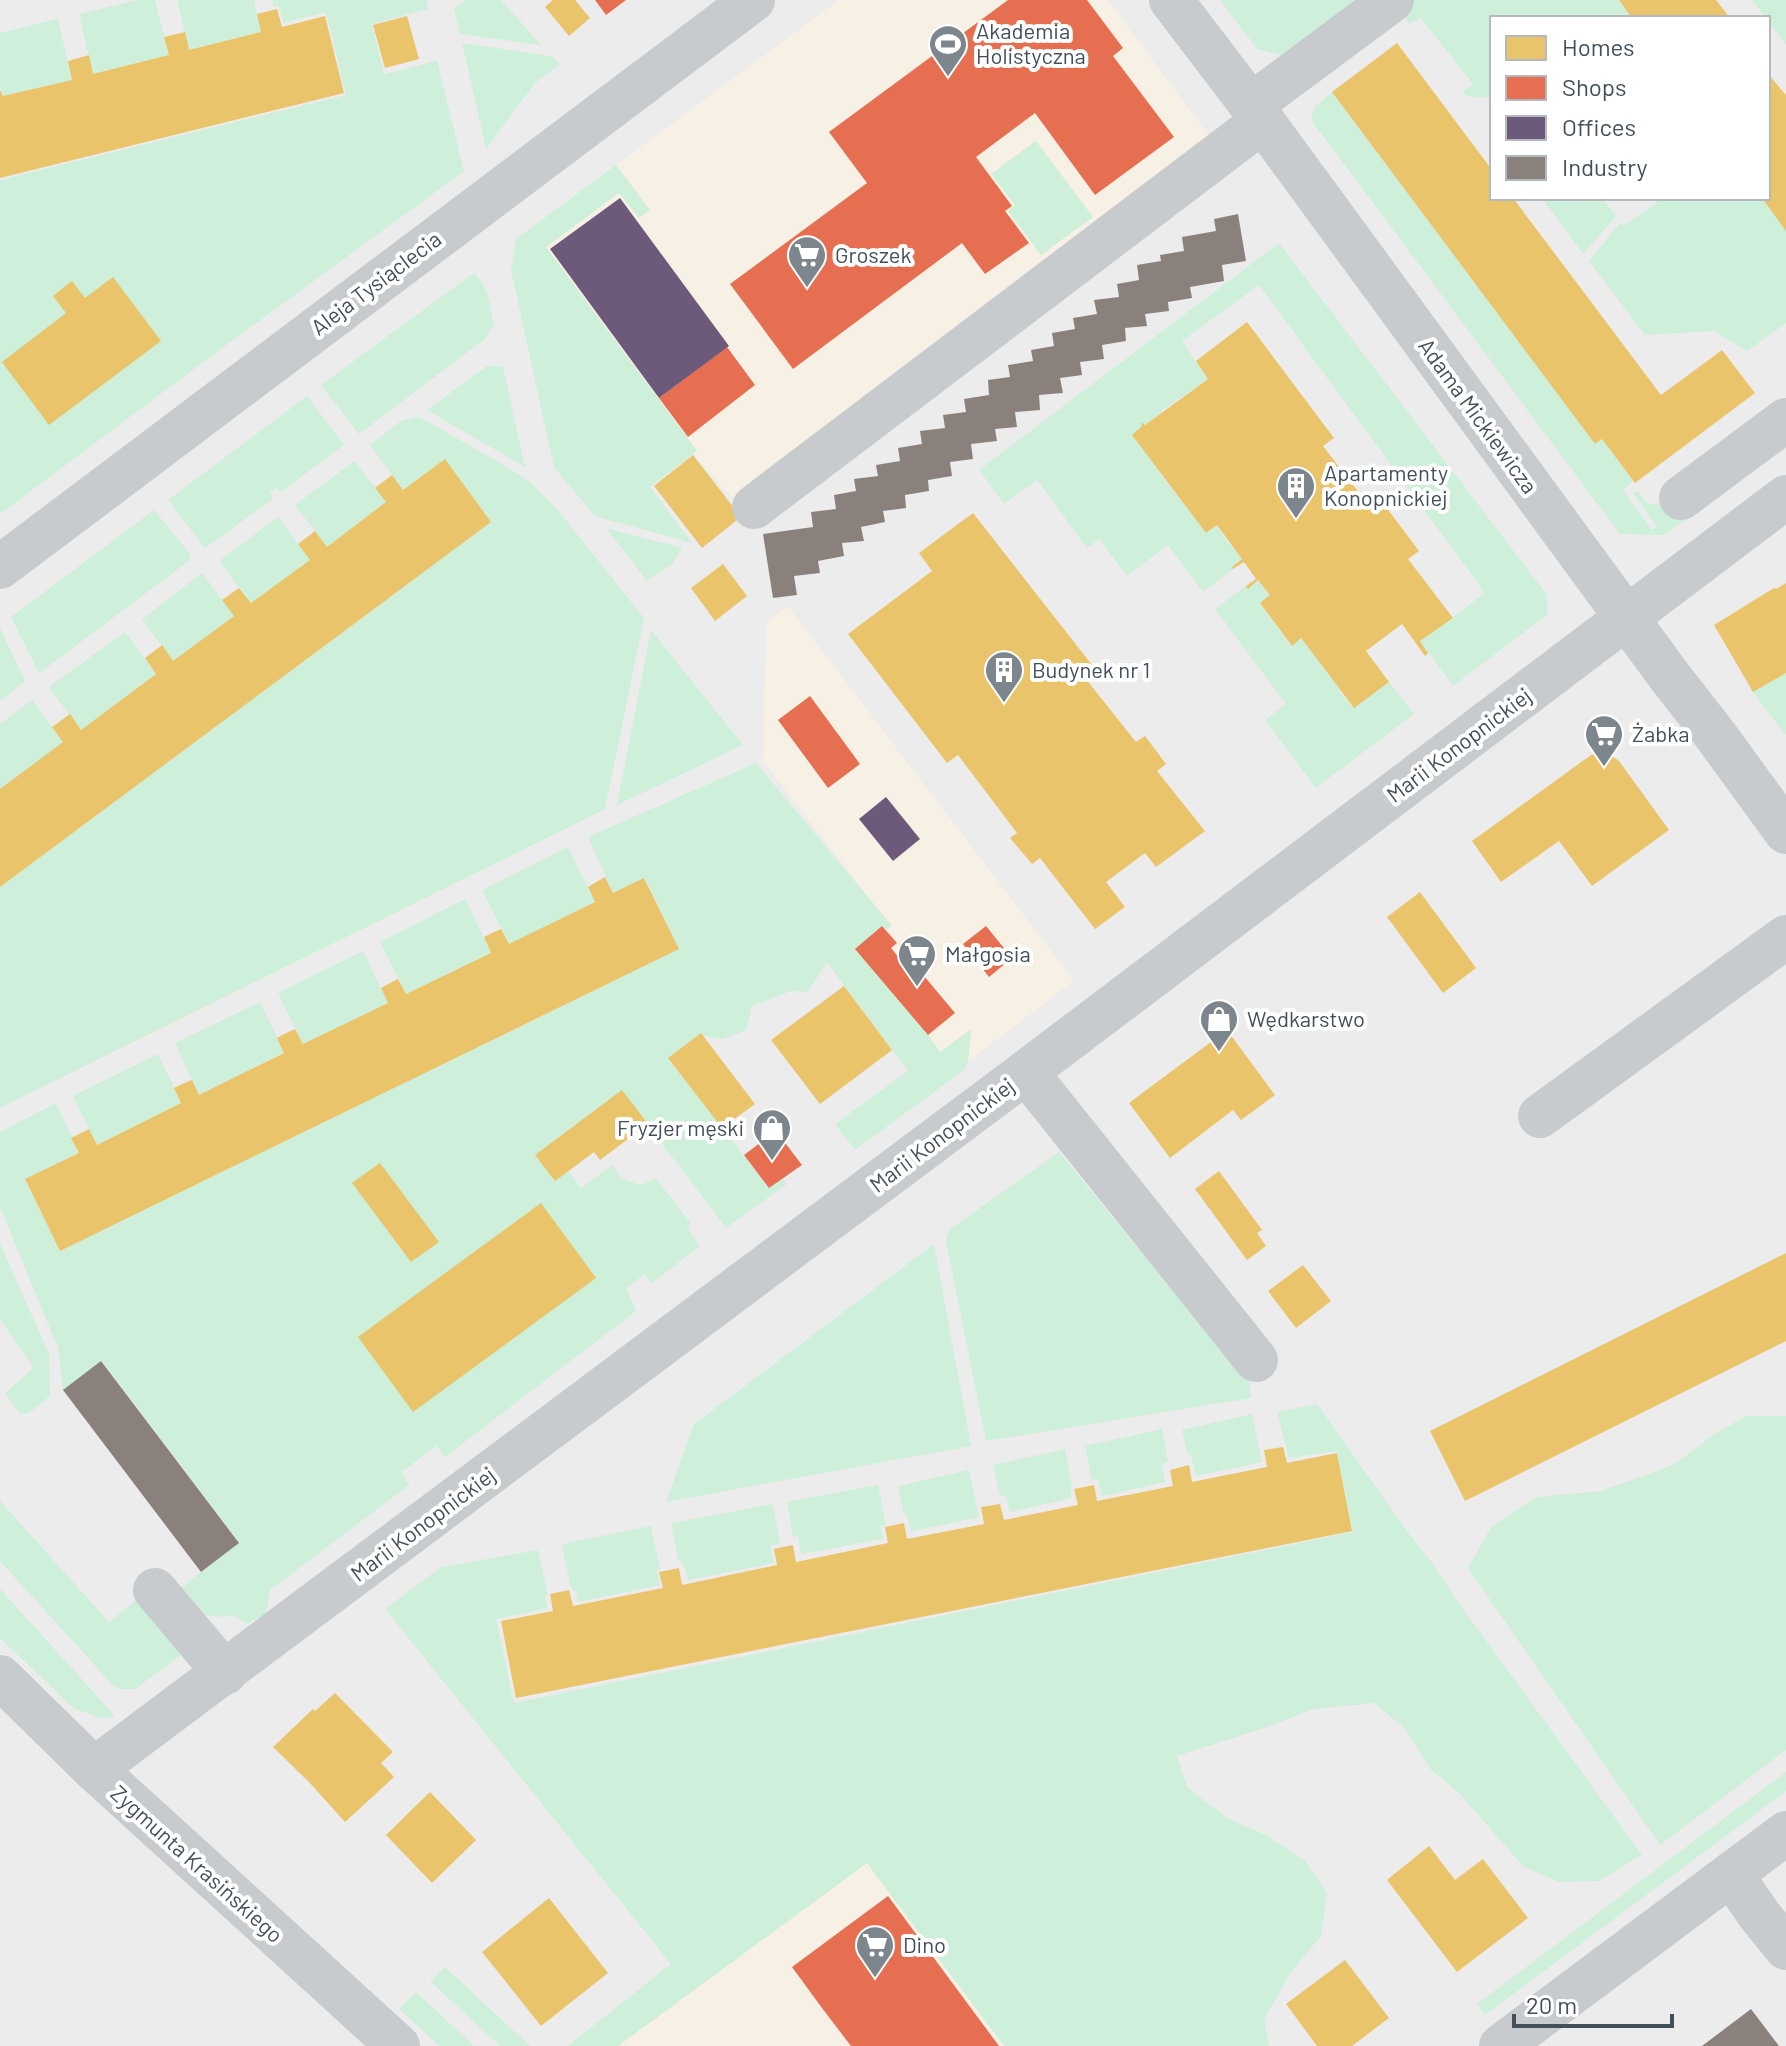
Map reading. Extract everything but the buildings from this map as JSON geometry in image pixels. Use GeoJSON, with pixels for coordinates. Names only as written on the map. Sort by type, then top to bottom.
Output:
{"type":"FeatureCollection","features":[{"type":"Feature","properties":{"kind":"street","name":"Aleja Tysiąclecia"},"geometry":{"type":"LineString","coordinates":[[0,567],[753,0]]}},
{"type":"Feature","properties":{"kind":"street","name":"Adama Mickiewicza"},"geometry":{"type":"LineString","coordinates":[[1171,0],[1786,832]]}},
{"type":"Feature","properties":{"kind":"street"},"geometry":{"type":"LineString","coordinates":[[754,507],[1257,113],[1392,0]]}},
{"type":"Feature","properties":{"kind":"street"},"geometry":{"type":"LineString","coordinates":[[1681,498],[1786,420]]}},
{"type":"Feature","properties":{"kind":"street","name":"Marii Konopnickiej"},"geometry":{"type":"LineString","coordinates":[[94,1769],[1026,1072],[1786,497]]}},
{"type":"Feature","properties":{"kind":"street"},"geometry":{"type":"LineString","coordinates":[[1540,1116],[1786,937]]}},
{"type":"Feature","properties":{"kind":"street"},"geometry":{"type":"LineString","coordinates":[[1026,1072],[1256,1360]]}},
{"type":"Feature","properties":{"kind":"street"},"geometry":{"type":"LineString","coordinates":[[155,1590],[225,1673]]}},
{"type":"Feature","properties":{"kind":"street","name":"Zygmunta Krasińskiego"},"geometry":{"type":"LineString","coordinates":[[0,1677],[94,1769],[398,2046]]}},
{"type":"Feature","properties":{"kind":"street"},"geometry":{"type":"LineString","coordinates":[[1501,2046],[1786,1833]]}},
{"type":"Feature","properties":{"kind":"street"},"geometry":{"type":"LineString","coordinates":[[1731,1874],[1786,1948]]}},
{"type":"Feature","properties":{"kind":"shaded area"},"geometry":{"type":"Polygon","coordinates":[[[839,0],[1108,0],[1228,161],[756,525],[691,452],[527,231],[839,0]]]}},
{"type":"Feature","properties":{"kind":"shaded area"},"geometry":{"type":"Polygon","coordinates":[[[788,606],[1074,981],[942,1081],[838,946],[881,913],[763,761],[766,623],[788,606]]]}},
{"type":"Feature","properties":{"kind":"shaded area"},"geometry":{"type":"Polygon","coordinates":[[[870,1817],[1041,2046],[568,2046],[870,1817]]]}},
{"type":"Feature","properties":{"kind":"green space"},"geometry":{"type":"Polygon","coordinates":[[[138,0],[155,0],[169,55],[93,74],[79,14],[138,0]]]}},
{"type":"Feature","properties":{"kind":"green space"},"geometry":{"type":"Polygon","coordinates":[[[177,0],[254,0],[261,32],[189,50],[177,0]]]}},
{"type":"Feature","properties":{"kind":"green space"},"geometry":{"type":"Polygon","coordinates":[[[272,0],[426,0],[428,9],[372,24],[384,74],[437,61],[464,171],[0,514],[0,180],[346,95],[326,12],[283,23],[279,6],[274,7],[272,0]]]}},
{"type":"Feature","properties":{"kind":"green space"},"geometry":{"type":"Polygon","coordinates":[[[466,0],[501,0],[541,45],[460,34],[454,8],[466,0]]]}},
{"type":"Feature","properties":{"kind":"green space"},"geometry":{"type":"Polygon","coordinates":[[[1220,0],[1364,0],[1289,57],[1257,49],[1220,0]]]}},
{"type":"Feature","properties":{"kind":"green space"},"geometry":{"type":"Polygon","coordinates":[[[1411,0],[1619,0],[1631,16],[1490,16],[1490,98],[1466,96],[1463,92],[1473,84],[1421,18],[1409,24],[1399,8],[1411,0]]]}},
{"type":"Feature","properties":{"kind":"green space"},"geometry":{"type":"Polygon","coordinates":[[[1752,0],[1786,0],[1786,45],[1770,24],[1770,16],[1764,16],[1752,0]]]}},
{"type":"Feature","properties":{"kind":"green space"},"geometry":{"type":"Polygon","coordinates":[[[58,19],[72,80],[3,96],[0,84],[0,33],[58,19]]]}},
{"type":"Feature","properties":{"kind":"green space"},"geometry":{"type":"Polygon","coordinates":[[[462,43],[551,56],[560,64],[535,83],[486,149],[462,43]]]}},
{"type":"Feature","properties":{"kind":"green space"},"geometry":{"type":"Polygon","coordinates":[[[1332,92],[1595,444],[1602,439],[1633,481],[1623,490],[1652,530],[1657,527],[1633,493],[1637,491],[1648,504],[1671,503],[1686,519],[1664,535],[1620,534],[1311,120],[1314,108],[1332,92]]]}},
{"type":"Feature","properties":{"kind":"green space"},"geometry":{"type":"Polygon","coordinates":[[[1036,141],[1093,217],[1041,255],[1008,211],[1015,205],[991,174],[1036,141]]]}},
{"type":"Feature","properties":{"kind":"green space"},"geometry":{"type":"Polygon","coordinates":[[[616,165],[650,210],[639,218],[619,193],[546,247],[697,451],[650,487],[692,543],[595,516],[554,467],[511,270],[516,239],[616,165]]]}},
{"type":"Feature","properties":{"kind":"green space"},"geometry":{"type":"Polygon","coordinates":[[[1543,200],[1604,200],[1616,216],[1583,254],[1543,200]]]}},
{"type":"Feature","properties":{"kind":"green space"},"geometry":{"type":"Polygon","coordinates":[[[1660,200],[1763,200],[1786,231],[1786,323],[1747,351],[1714,331],[1645,335],[1589,261],[1621,222],[1624,226],[1660,200]]]}},
{"type":"Feature","properties":{"kind":"green space"},"geometry":{"type":"Polygon","coordinates":[[[1279,243],[1547,595],[1547,615],[1453,686],[1420,641],[1485,593],[1259,285],[1182,341],[1208,379],[1145,425],[1159,472],[1206,533],[1217,525],[1242,559],[1203,592],[1168,545],[1127,576],[1099,539],[1087,548],[1037,480],[1004,504],[979,470],[1279,243]]]}},
{"type":"Feature","properties":{"kind":"green space"},"geometry":{"type":"Polygon","coordinates":[[[474,273],[486,291],[494,324],[485,339],[359,434],[321,385],[474,273]]]}},
{"type":"Feature","properties":{"kind":"green space"},"geometry":{"type":"Polygon","coordinates":[[[487,366],[503,367],[525,467],[427,410],[487,366]]]}},
{"type":"Feature","properties":{"kind":"green space"},"geometry":{"type":"Polygon","coordinates":[[[307,396],[344,445],[281,492],[275,488],[270,492],[273,499],[205,548],[168,500],[307,396]]]}},
{"type":"Feature","properties":{"kind":"green space"},"geometry":{"type":"Polygon","coordinates":[[[419,417],[525,478],[557,509],[644,618],[605,809],[0,1108],[0,887],[491,522],[445,460],[403,490],[370,445],[401,421],[419,417]]]}},
{"type":"Feature","properties":{"kind":"green space"},"geometry":{"type":"Polygon","coordinates":[[[355,461],[386,502],[327,547],[295,505],[355,461]]]}},
{"type":"Feature","properties":{"kind":"green space"},"geometry":{"type":"Polygon","coordinates":[[[154,510],[191,555],[190,560],[41,672],[38,671],[11,617],[154,510]]]}},
{"type":"Feature","properties":{"kind":"green space"},"geometry":{"type":"Polygon","coordinates":[[[278,517],[310,560],[251,603],[219,561],[278,517]]]}},
{"type":"Feature","properties":{"kind":"green space"},"geometry":{"type":"Polygon","coordinates":[[[606,528],[682,548],[672,564],[647,581],[606,528]]]}},
{"type":"Feature","properties":{"kind":"green space"},"geometry":{"type":"Polygon","coordinates":[[[202,573],[234,616],[173,661],[142,619],[202,573]]]}},
{"type":"Feature","properties":{"kind":"green space"},"geometry":{"type":"Polygon","coordinates":[[[1258,580],[1270,595],[1260,604],[1291,646],[1301,638],[1354,708],[1389,682],[1414,714],[1316,788],[1265,720],[1286,704],[1215,609],[1258,580]]]}},
{"type":"Feature","properties":{"kind":"green space"},"geometry":{"type":"Polygon","coordinates":[[[0,628],[25,681],[0,701],[0,628]]]}},
{"type":"Feature","properties":{"kind":"green space"},"geometry":{"type":"Polygon","coordinates":[[[651,630],[743,745],[617,805],[651,630]]]}},
{"type":"Feature","properties":{"kind":"green space"},"geometry":{"type":"Polygon","coordinates":[[[125,632],[156,674],[81,730],[49,687],[125,632]]]}},
{"type":"Feature","properties":{"kind":"green space"},"geometry":{"type":"Polygon","coordinates":[[[1786,673],[1786,736],[1753,692],[1786,673]]]}},
{"type":"Feature","properties":{"kind":"green space"},"geometry":{"type":"Polygon","coordinates":[[[32,700],[63,742],[0,789],[0,724],[32,700]]]}},
{"type":"Feature","properties":{"kind":"green space"},"geometry":{"type":"Polygon","coordinates":[[[756,763],[892,926],[886,930],[882,926],[856,949],[940,1052],[971,1029],[968,1062],[964,1070],[855,1150],[835,1124],[908,1071],[827,962],[808,992],[791,991],[752,1006],[746,1030],[723,1039],[698,1035],[668,1058],[769,1188],[782,1179],[787,1184],[726,1228],[622,1091],[567,1131],[551,1176],[554,1181],[568,1171],[581,1188],[612,1165],[622,1179],[641,1185],[656,1179],[690,1222],[688,1229],[700,1246],[652,1283],[645,1274],[626,1288],[636,1311],[445,1457],[437,1446],[401,1472],[409,1485],[270,1590],[266,1614],[247,1624],[233,1615],[204,1615],[182,1587],[239,1542],[102,1361],[63,1390],[58,1348],[0,1207],[0,1132],[56,1103],[79,1153],[25,1180],[60,1251],[679,949],[645,878],[613,893],[588,837],[756,763]]]}},
{"type":"Feature","properties":{"kind":"green space"},"geometry":{"type":"Polygon","coordinates":[[[568,847],[595,902],[509,944],[482,890],[568,847]]]}},
{"type":"Feature","properties":{"kind":"green space"},"geometry":{"type":"Polygon","coordinates":[[[465,899],[491,953],[406,994],[380,942],[465,899]]]}},
{"type":"Feature","properties":{"kind":"green space"},"geometry":{"type":"Polygon","coordinates":[[[363,951],[388,1003],[303,1044],[278,993],[363,951]]]}},
{"type":"Feature","properties":{"kind":"green space"},"geometry":{"type":"Polygon","coordinates":[[[260,1002],[284,1052],[199,1095],[175,1043],[260,1002]]]}},
{"type":"Feature","properties":{"kind":"green space"},"geometry":{"type":"Polygon","coordinates":[[[158,1054],[181,1103],[97,1145],[73,1096],[158,1054]]]}},
{"type":"Feature","properties":{"kind":"green space"},"geometry":{"type":"Polygon","coordinates":[[[1059,1152],[1238,1370],[1247,1373],[1252,1398],[986,1441],[946,1241],[949,1230],[1059,1152]]]}},
{"type":"Feature","properties":{"kind":"green space"},"geometry":{"type":"Polygon","coordinates":[[[0,1244],[49,1354],[50,1396],[29,1413],[19,1413],[5,1393],[34,1368],[0,1319],[0,1244]]]}},
{"type":"Feature","properties":{"kind":"green space"},"geometry":{"type":"Polygon","coordinates":[[[934,1244],[971,1446],[666,1502],[694,1424],[934,1244]]]}},
{"type":"Feature","properties":{"kind":"green space"},"geometry":{"type":"Polygon","coordinates":[[[1317,1404],[1642,1855],[1599,1881],[1560,1882],[1524,1867],[1458,1792],[1431,1770],[1406,1730],[1375,1703],[1314,1709],[1177,1756],[1187,1787],[1228,1819],[1264,1834],[1305,1861],[1327,1893],[1321,1936],[1290,1973],[1264,2020],[1269,2046],[1004,2046],[867,1863],[618,2046],[568,2046],[671,1964],[385,1609],[441,1567],[538,1550],[548,1608],[496,1619],[514,1703],[1353,1532],[1337,1451],[1289,1458],[1277,1412],[1317,1404]]]}},
{"type":"Feature","properties":{"kind":"green space"},"geometry":{"type":"Polygon","coordinates":[[[1252,1414],[1262,1462],[1196,1476],[1182,1430],[1252,1414]]]}},
{"type":"Feature","properties":{"kind":"green space"},"geometry":{"type":"Polygon","coordinates":[[[1746,1416],[1786,1416],[1786,1750],[1660,1845],[1468,1568],[1491,1527],[1537,1497],[1601,1491],[1673,1465],[1746,1416]]]}},
{"type":"Feature","properties":{"kind":"green space"},"geometry":{"type":"Polygon","coordinates":[[[1162,1429],[1168,1462],[1162,1464],[1165,1482],[1102,1496],[1098,1479],[1092,1480],[1085,1446],[1162,1429]]]}},
{"type":"Feature","properties":{"kind":"green space"},"geometry":{"type":"Polygon","coordinates":[[[1065,1449],[1072,1498],[1010,1512],[1006,1496],[1000,1496],[993,1465],[1065,1449]]]}},
{"type":"Feature","properties":{"kind":"green space"},"geometry":{"type":"Polygon","coordinates":[[[969,1470],[979,1517],[911,1532],[898,1486],[969,1470]]]}},
{"type":"Feature","properties":{"kind":"green space"},"geometry":{"type":"Polygon","coordinates":[[[878,1485],[886,1525],[880,1526],[883,1539],[801,1554],[798,1536],[793,1537],[787,1502],[878,1485]]]}},
{"type":"Feature","properties":{"kind":"green space"},"geometry":{"type":"Polygon","coordinates":[[[0,1501],[109,1622],[139,1598],[177,1645],[180,1656],[135,1689],[119,1689],[111,1683],[0,1561],[0,1501]]]}},
{"type":"Feature","properties":{"kind":"green space"},"geometry":{"type":"Polygon","coordinates":[[[773,1504],[780,1544],[770,1546],[774,1563],[688,1580],[684,1566],[678,1560],[671,1523],[773,1504]]]}},
{"type":"Feature","properties":{"kind":"green space"},"geometry":{"type":"Polygon","coordinates":[[[651,1526],[660,1569],[657,1570],[660,1585],[578,1602],[576,1592],[570,1586],[562,1544],[651,1526]]]}},
{"type":"Feature","properties":{"kind":"green space"},"geometry":{"type":"Polygon","coordinates":[[[0,1589],[115,1716],[100,1718],[73,1708],[0,1638],[0,1589]]]}},
{"type":"Feature","properties":{"kind":"green space"},"geometry":{"type":"Polygon","coordinates":[[[1786,1772],[1786,1791],[1485,2015],[1477,2004],[1786,1772]]]}},
{"type":"Feature","properties":{"kind":"green space"},"geometry":{"type":"Polygon","coordinates":[[[445,1967],[530,2046],[500,2046],[431,1982],[445,1967]]]}},
{"type":"Feature","properties":{"kind":"green space"},"geometry":{"type":"Polygon","coordinates":[[[416,1992],[474,2046],[440,2046],[399,2009],[416,1992]]]}},
{"type":"Feature","properties":{"kind":"place","name":"Akademia Holistyczna"},"geometry":{"type":"Point","coordinates":[948,78]}},
{"type":"Feature","properties":{"kind":"place","name":"Groszek"},"geometry":{"type":"Point","coordinates":[807,289]}},
{"type":"Feature","properties":{"kind":"place","name":"Apartamenty Konopnickiej"},"geometry":{"type":"Point","coordinates":[1296,520]}},
{"type":"Feature","properties":{"kind":"place","name":"Budynek nr 1"},"geometry":{"type":"Point","coordinates":[1004,704]}},
{"type":"Feature","properties":{"kind":"place","name":"Żabka"},"geometry":{"type":"Point","coordinates":[1604,768]}},
{"type":"Feature","properties":{"kind":"place","name":"Małgosia"},"geometry":{"type":"Point","coordinates":[917,988]}},
{"type":"Feature","properties":{"kind":"place","name":"Wędkarstwo"},"geometry":{"type":"Point","coordinates":[1219,1053]}},
{"type":"Feature","properties":{"kind":"place","name":"Fryzjer męski"},"geometry":{"type":"Point","coordinates":[772,1162]}},
{"type":"Feature","properties":{"kind":"place","name":"Dino"},"geometry":{"type":"Point","coordinates":[875,1979]}}]}
